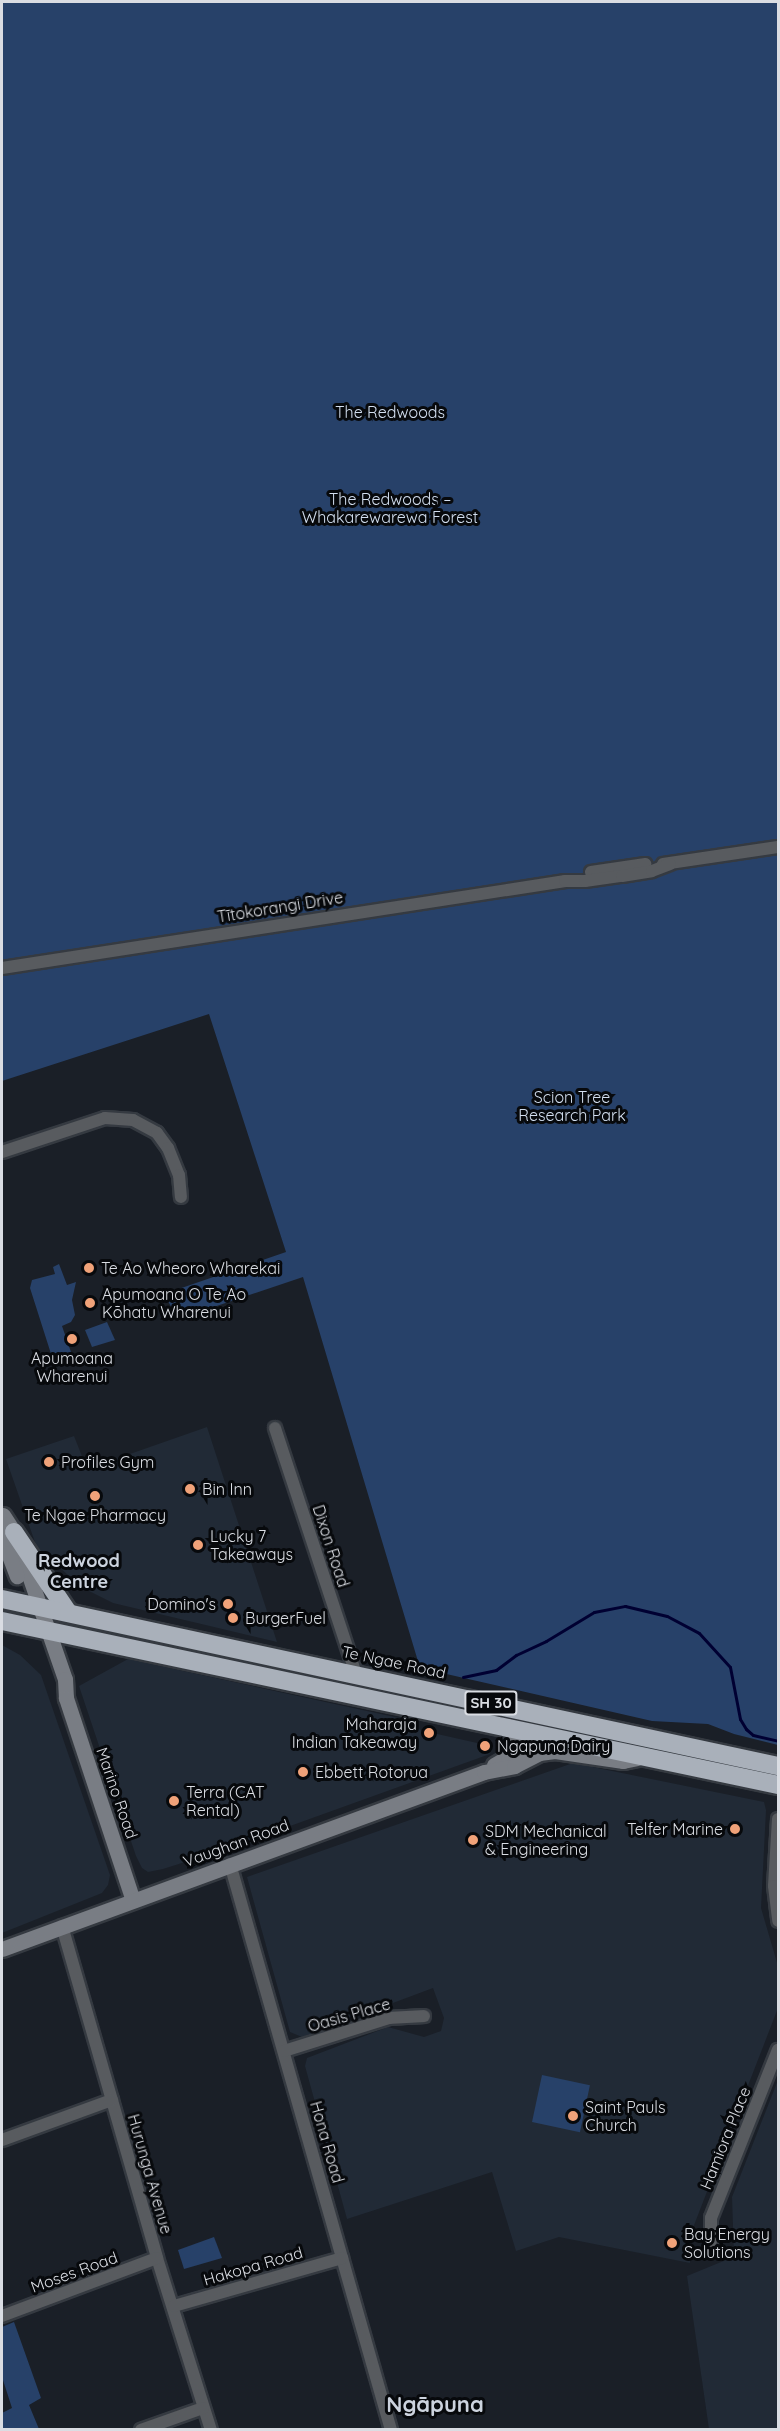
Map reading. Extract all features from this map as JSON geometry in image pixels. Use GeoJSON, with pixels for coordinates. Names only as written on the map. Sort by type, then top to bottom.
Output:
{"type":"FeatureCollection","features":[{"type":"Feature","properties":{"kind":"highway"},"geometry":{"type":"LineString","coordinates":[[14,1532],[68,1612]]}},
{"type":"Feature","properties":{"kind":"highway","name":"Te Ngae Road"},"geometry":{"type":"LineString","coordinates":[[2,1599],[778,1766]]}},
{"type":"Feature","properties":{"kind":"highway","name":"SH 30"},"geometry":{"type":"LineString","coordinates":[[2,1621],[508,1726],[778,1785]]}},
{"type":"Feature","properties":{"kind":"street","name":"Tītokorangi Drive"},"geometry":{"type":"LineString","coordinates":[[2,968],[565,881],[582,874],[621,867],[670,864],[778,847]]}},
{"type":"Feature","properties":{"kind":"street"},"geometry":{"type":"LineString","coordinates":[[2,1152],[105,1118],[133,1120],[157,1133],[168,1148],[179,1175],[181,1197]]}},
{"type":"Feature","properties":{"kind":"street","name":"Dixon Road"},"geometry":{"type":"LineString","coordinates":[[275,1428],[356,1674]]}},
{"type":"Feature","properties":{"kind":"street"},"geometry":{"type":"LineString","coordinates":[[2,1512],[14,1532],[33,1605]]}},
{"type":"Feature","properties":{"kind":"street"},"geometry":{"type":"LineString","coordinates":[[2,1512],[8,1552],[33,1605]]}},
{"type":"Feature","properties":{"kind":"street","name":"Marino Road"},"geometry":{"type":"LineString","coordinates":[[33,1605],[65,1680],[66,1698],[133,1900]]}},
{"type":"Feature","properties":{"kind":"street","name":"Vaughan Road"},"geometry":{"type":"LineString","coordinates":[[484,1772],[508,1757],[515,1749],[516,1739],[508,1726]]}},
{"type":"Feature","properties":{"kind":"street","name":"Vaughan Road"},"geometry":{"type":"LineString","coordinates":[[2,1949],[484,1772],[514,1766],[548,1751],[614,1760],[647,1757]]}},
{"type":"Feature","properties":{"kind":"street"},"geometry":{"type":"LineString","coordinates":[[778,1819],[774,1886],[778,1921]]}},
{"type":"Feature","properties":{"kind":"street","name":"Hona Road"},"geometry":{"type":"LineString","coordinates":[[230,1864],[391,2430]]}},
{"type":"Feature","properties":{"kind":"street","name":"Hurunga Avenue"},"geometry":{"type":"LineString","coordinates":[[62,1926],[157,2258],[174,2306],[203,2408],[212,2430]]}},
{"type":"Feature","properties":{"kind":"street","name":"Oasis Place"},"geometry":{"type":"LineString","coordinates":[[284,2051],[389,2018],[424,2016]]}},
{"type":"Feature","properties":{"kind":"street","name":"Hamiora Place"},"geometry":{"type":"LineString","coordinates":[[711,2241],[711,2218],[778,2050]]}},
{"type":"Feature","properties":{"kind":"street"},"geometry":{"type":"LineString","coordinates":[[2,2140],[112,2100]]}},
{"type":"Feature","properties":{"kind":"street","name":"Moses Road"},"geometry":{"type":"LineString","coordinates":[[2,2316],[157,2258]]}},
{"type":"Feature","properties":{"kind":"street","name":"Hakopa Road"},"geometry":{"type":"LineString","coordinates":[[174,2306],[342,2258]]}},
{"type":"Feature","properties":{"kind":"street"},"geometry":{"type":"LineString","coordinates":[[141,2430],[203,2408]]}},
{"type":"Feature","properties":{"kind":"shaded area","name":"Redwood Centre"},"geometry":{"type":"Polygon","coordinates":[[[207,1427],[277,1642],[113,1603],[83,1588],[37,1548],[6,1459],[74,1436],[87,1469],[207,1427]]]}},
{"type":"Feature","properties":{"kind":"shaded area"},"geometry":{"type":"Polygon","coordinates":[[[2,1645],[20,1655],[41,1675],[110,1875],[108,1885],[102,1893],[2,1933],[2,1645]]]}},
{"type":"Feature","properties":{"kind":"shaded area"},"geometry":{"type":"Polygon","coordinates":[[[128,1659],[413,1721],[416,1728],[424,1731],[486,1745],[490,1754],[229,1848],[148,1872],[142,1868],[136,1856],[79,1686],[128,1659]]]}},
{"type":"Feature","properties":{"kind":"shaded area"},"geometry":{"type":"Polygon","coordinates":[[[573,1763],[764,1802],[766,1810],[761,1908],[778,1966],[778,2008],[691,2233],[690,2263],[559,2237],[516,2251],[492,2172],[347,2219],[305,2066],[307,2058],[388,2027],[424,2037],[441,2031],[444,2018],[433,1988],[302,2037],[290,2032],[247,1877],[573,1763]]]}},
{"type":"Feature","properties":{"kind":"shaded area"},"geometry":{"type":"Polygon","coordinates":[[[778,2080],[778,2429],[709,2429],[687,2276],[734,2255],[732,2197],[778,2080]]]}},
{"type":"Feature","properties":{"kind":"green space","name":"The Redwoods – Whakarewarewa Forest"},"geometry":{"type":"Polygon","coordinates":[[[2,2],[778,2],[778,1745],[734,1734],[708,1724],[652,1721],[420,1668],[303,1277],[178,1319],[164,1294],[286,1252],[209,1014],[2,1081],[2,2]]]}},
{"type":"Feature","properties":{"kind":"green space"},"geometry":{"type":"Polygon","coordinates":[[[59,1264],[67,1285],[76,1282],[72,1300],[75,1315],[71,1322],[62,1326],[71,1352],[52,1357],[30,1288],[32,1280],[55,1274],[53,1267],[59,1264]]]}},
{"type":"Feature","properties":{"kind":"green space"},"geometry":{"type":"Polygon","coordinates":[[[107,1322],[115,1340],[92,1347],[85,1330],[107,1322]]]}},
{"type":"Feature","properties":{"kind":"green space"},"geometry":{"type":"Polygon","coordinates":[[[542,2075],[590,2085],[580,2132],[532,2122],[542,2075]]]}},
{"type":"Feature","properties":{"kind":"green space"},"geometry":{"type":"Polygon","coordinates":[[[214,2237],[222,2258],[184,2269],[178,2250],[214,2237]]]}},
{"type":"Feature","properties":{"kind":"green space"},"geometry":{"type":"Polygon","coordinates":[[[14,2322],[41,2398],[29,2405],[39,2429],[2,2429],[2,2413],[12,2408],[2,2377],[2,2327],[14,2322]]]}},
{"type":"Feature","properties":{"kind":"waterway"},"geometry":{"type":"LineString","coordinates":[[463,1677],[496,1670],[516,1655],[546,1641],[594,1612],[625,1606],[667,1616],[699,1633],[730,1667],[740,1719],[746,1729],[753,1735],[778,1741]]}},
{"type":"Feature","properties":{"kind":"place","name":"Te Ao Wheoro Wharekai"},"geometry":{"type":"Point","coordinates":[89,1268]}},
{"type":"Feature","properties":{"kind":"place","name":"Apumoana O Te Ao Kōhatu Wharenui"},"geometry":{"type":"Point","coordinates":[90,1303]}},
{"type":"Feature","properties":{"kind":"place","name":"Apumoana Wharenui"},"geometry":{"type":"Point","coordinates":[72,1339]}},
{"type":"Feature","properties":{"kind":"place","name":"Profiles Gym"},"geometry":{"type":"Point","coordinates":[49,1462]}},
{"type":"Feature","properties":{"kind":"place","name":"Bin Inn"},"geometry":{"type":"Point","coordinates":[190,1489]}},
{"type":"Feature","properties":{"kind":"place","name":"Te Ngae Pharmacy"},"geometry":{"type":"Point","coordinates":[95,1496]}},
{"type":"Feature","properties":{"kind":"place","name":"Lucky 7 Takeaways"},"geometry":{"type":"Point","coordinates":[198,1545]}},
{"type":"Feature","properties":{"kind":"place","name":"Domino's"},"geometry":{"type":"Point","coordinates":[228,1604]}},
{"type":"Feature","properties":{"kind":"place","name":"BurgerFuel"},"geometry":{"type":"Point","coordinates":[233,1618]}},
{"type":"Feature","properties":{"kind":"place","name":"Maharaja Indian Takeaway"},"geometry":{"type":"Point","coordinates":[429,1733]}},
{"type":"Feature","properties":{"kind":"place","name":"Ngapuna Dairy"},"geometry":{"type":"Point","coordinates":[485,1746]}},
{"type":"Feature","properties":{"kind":"place","name":"Ebbett Rotorua"},"geometry":{"type":"Point","coordinates":[303,1772]}},
{"type":"Feature","properties":{"kind":"place","name":"Terra (CAT Rental)"},"geometry":{"type":"Point","coordinates":[174,1801]}},
{"type":"Feature","properties":{"kind":"place","name":"Telfer Marine"},"geometry":{"type":"Point","coordinates":[735,1829]}},
{"type":"Feature","properties":{"kind":"place","name":"SDM Mechanical & Engineering"},"geometry":{"type":"Point","coordinates":[473,1840]}},
{"type":"Feature","properties":{"kind":"place","name":"Saint Pauls Church"},"geometry":{"type":"Point","coordinates":[573,2116]}},
{"type":"Feature","properties":{"kind":"place","name":"Bay Energy Solutions"},"geometry":{"type":"Point","coordinates":[672,2243]}},
{"type":"Feature","properties":{"kind":"district","name":"Redwood Centre"},"geometry":{"type":"Point","coordinates":[79,1572]}},
{"type":"Feature","properties":{"kind":"district","name":"Ngāpuna"},"geometry":{"type":"Point","coordinates":[435,2405]}},
{"type":"Feature","properties":{"kind":"park label","name":"The Redwoods"},"geometry":{"type":"Point","coordinates":[390,412]}},
{"type":"Feature","properties":{"kind":"park label","name":"Scion Tree Research Park"},"geometry":{"type":"Point","coordinates":[572,1106]}}]}
